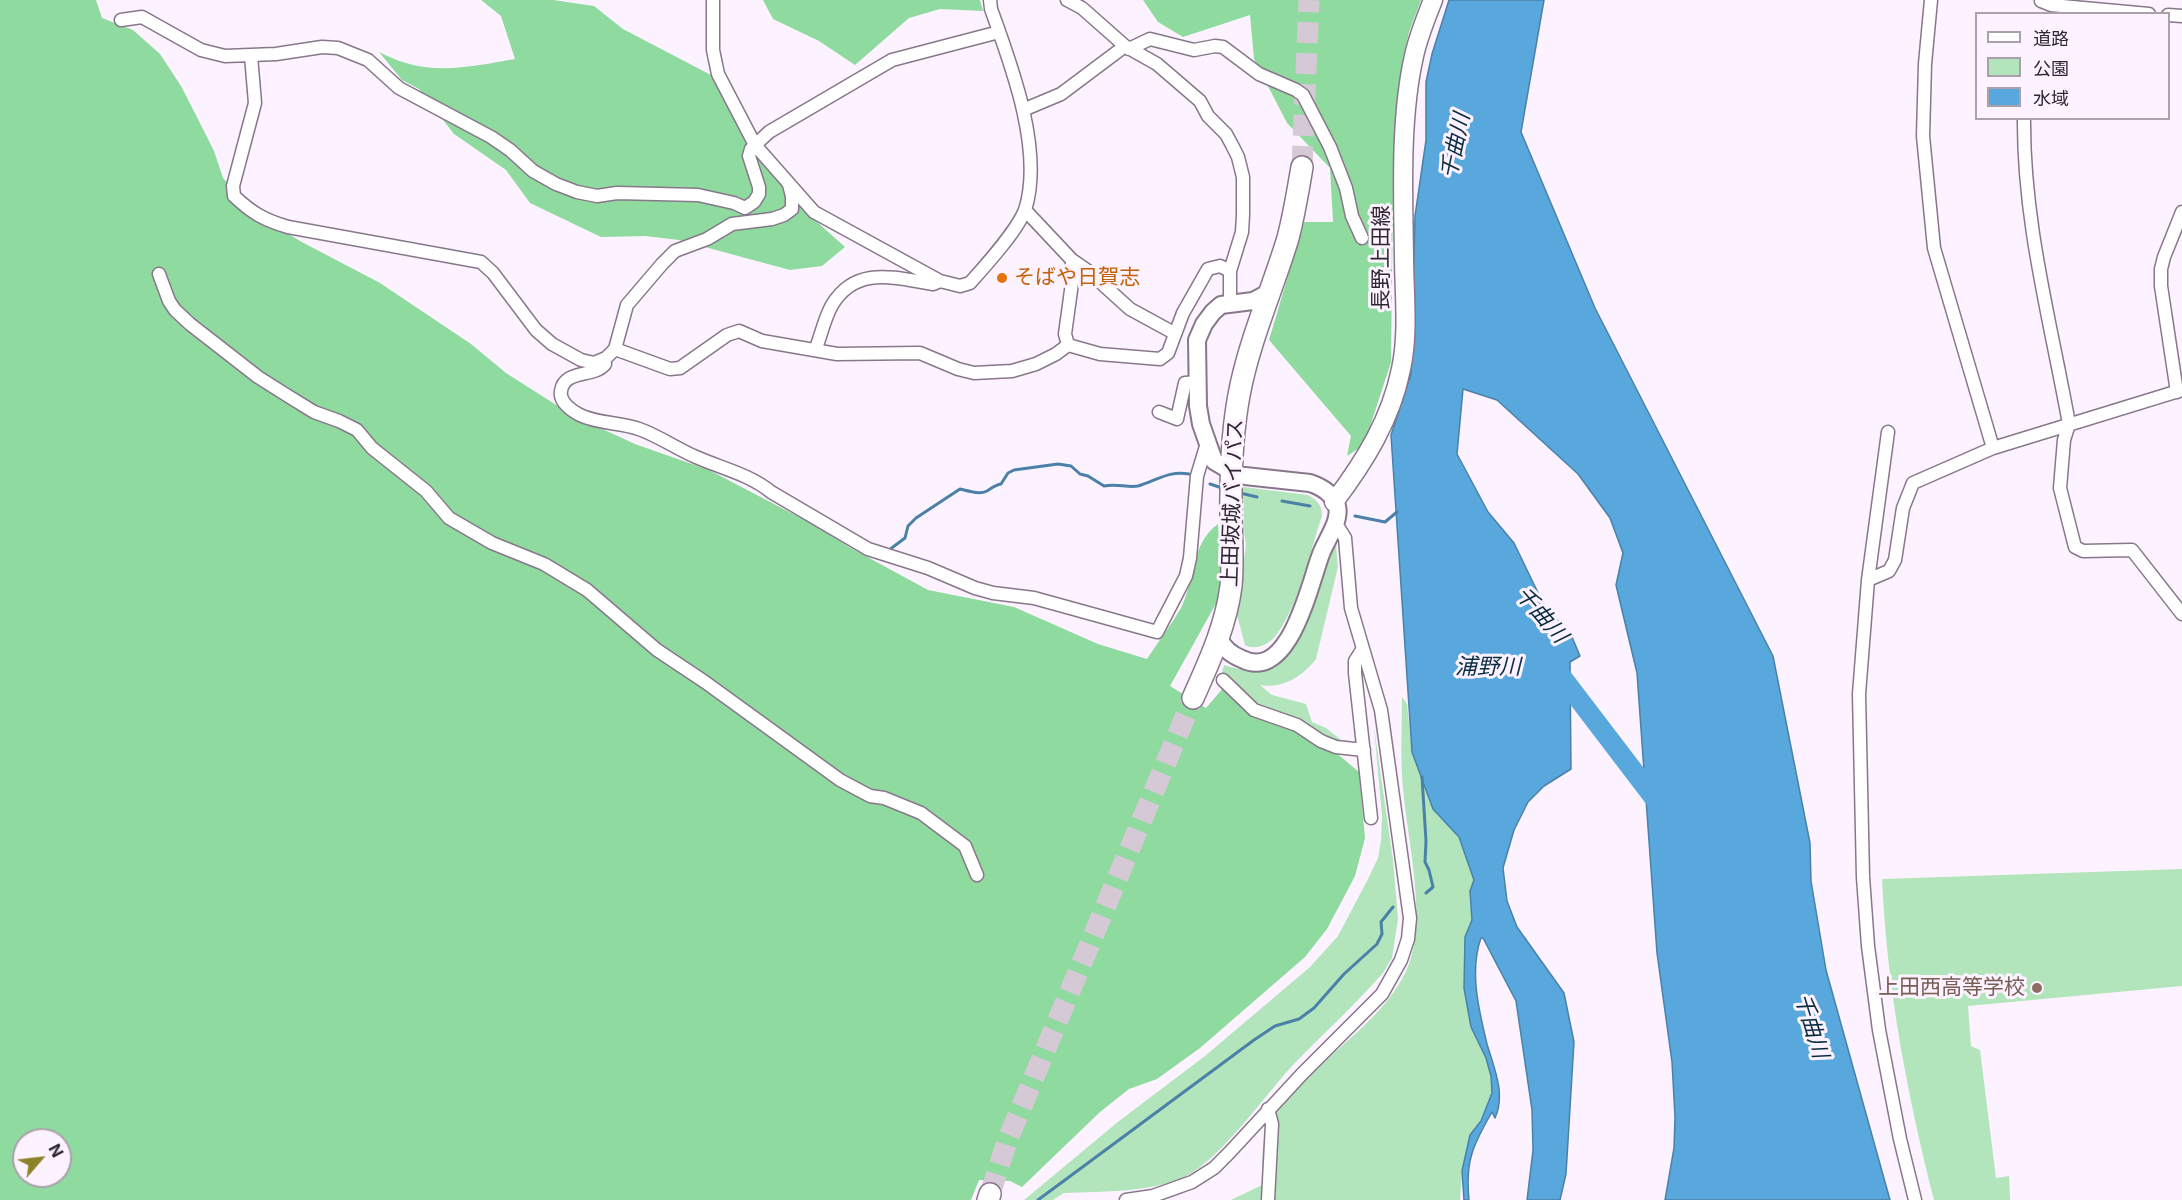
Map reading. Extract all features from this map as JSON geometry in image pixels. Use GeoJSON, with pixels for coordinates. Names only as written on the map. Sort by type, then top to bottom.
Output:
{"type":"FeatureCollection","features":[{"type":"Feature","properties":{"kind":"highway","name":"上田坂城バイパス"},"geometry":{"type":"LineString","coordinates":[[1193,698],[1215,673],[1219,638],[1231,584],[1233,438],[1239,394],[1257,325],[1287,239],[1297,201],[1302,167]]}},
{"type":"Feature","properties":{"kind":"main road","name":"長野上田線"},"geometry":{"type":"LineString","coordinates":[[1335,502],[1374,445],[1401,371],[1405,349],[1406,109],[1415,54],[1433,0]]}},
{"type":"Feature","properties":{"kind":"street"},"geometry":{"type":"LineString","coordinates":[[713,0],[713,50],[718,74],[755,145],[814,212],[940,281],[960,286],[970,283],[1015,228],[1024,210],[1029,187],[1030,145],[1023,110],[990,9],[990,0]]}},
{"type":"Feature","properties":{"kind":"street"},"geometry":{"type":"LineString","coordinates":[[1067,0],[1082,8],[1127,48],[1157,64],[1200,101],[1208,116],[1226,134],[1238,157],[1243,177],[1243,223],[1239,245],[1230,271],[1230,303]]}},
{"type":"Feature","properties":{"kind":"street"},"geometry":{"type":"LineString","coordinates":[[1931,0],[1925,64],[1923,136],[1934,248],[1994,448]]}},
{"type":"Feature","properties":{"kind":"street"},"geometry":{"type":"LineString","coordinates":[[2040,5],[2127,12]]}},
{"type":"Feature","properties":{"kind":"street"},"geometry":{"type":"LineString","coordinates":[[121,20],[142,17],[201,50],[225,56],[251,56],[322,47],[338,48],[369,60],[399,88],[491,137],[545,179],[577,192],[597,196],[617,192],[698,195],[734,203],[745,208],[754,202],[759,194],[749,156],[751,149],[769,132],[892,60],[999,32]]}},
{"type":"Feature","properties":{"kind":"street"},"geometry":{"type":"LineString","coordinates":[[1023,110],[1061,94],[1127,48],[1150,39],[1194,50],[1219,46],[1228,49],[1259,74],[1300,93],[1316,117],[1330,147],[1346,188],[1356,227],[1362,238]]}},
{"type":"Feature","properties":{"kind":"street"},"geometry":{"type":"LineString","coordinates":[[251,56],[255,104],[233,186],[234,196],[249,210],[265,220],[288,227],[481,262],[493,273],[536,330],[552,344],[588,362],[594,363],[610,354],[670,369],[680,368],[734,331],[740,331],[762,340],[816,348],[837,354],[920,353],[958,369],[974,373],[1012,371],[1036,364],[1068,345]]}},
{"type":"Feature","properties":{"kind":"street"},"geometry":{"type":"LineString","coordinates":[[2024,120],[2024,151],[2031,229],[2069,424],[2064,440],[2060,488],[2074,547],[2083,552],[2133,550],[2182,614]]}},
{"type":"Feature","properties":{"kind":"street"},"geometry":{"type":"LineString","coordinates":[[789,184],[792,209],[784,215],[732,224],[707,239],[675,251],[627,305],[605,363],[598,371],[570,378],[561,391],[561,399],[567,406],[591,419],[639,429],[695,457],[761,484],[868,549],[928,568],[975,588],[993,593],[1034,598],[1157,632],[1186,576],[1190,558],[1197,476],[1207,443]]}},
{"type":"Feature","properties":{"kind":"street"},"geometry":{"type":"LineString","coordinates":[[1024,210],[1072,260],[1088,271],[1130,309],[1174,333]]}},
{"type":"Feature","properties":{"kind":"street"},"geometry":{"type":"LineString","coordinates":[[1868,580],[1889,571],[1895,560],[1903,508],[1913,483],[1994,448],[2179,391],[2161,285],[2161,269],[2182,212]]}},
{"type":"Feature","properties":{"kind":"street"},"geometry":{"type":"LineString","coordinates":[[1068,345],[1065,334],[1072,283],[1072,260]]}},
{"type":"Feature","properties":{"kind":"street"},"geometry":{"type":"LineString","coordinates":[[1068,345],[1100,354],[1160,359],[1168,353],[1174,333],[1208,269],[1220,266],[1230,271]]}},
{"type":"Feature","properties":{"kind":"street"},"geometry":{"type":"LineString","coordinates":[[159,274],[169,301],[190,324],[258,377],[314,412],[357,430],[372,448],[426,491],[449,518],[492,543],[562,574],[587,590],[657,650],[840,780],[870,796],[885,798],[921,813],[965,846],[977,875]]}},
{"type":"Feature","properties":{"kind":"street"},"geometry":{"type":"LineString","coordinates":[[816,348],[832,305],[848,285],[860,279],[888,276],[933,284],[940,281]]}},
{"type":"Feature","properties":{"kind":"street"},"geometry":{"type":"LineString","coordinates":[[1226,468],[1214,461],[1201,424],[1197,340],[1204,324],[1221,305],[1253,301],[1268,293]]}},
{"type":"Feature","properties":{"kind":"street"},"geometry":{"type":"LineString","coordinates":[[1230,303],[1246,308],[1257,325]]}},
{"type":"Feature","properties":{"kind":"street"},"geometry":{"type":"LineString","coordinates":[[1159,412],[1177,419],[1185,383],[1198,382]]}},
{"type":"Feature","properties":{"kind":"street"},"geometry":{"type":"LineString","coordinates":[[1888,432],[1868,580],[1858,694],[1863,866],[1868,946],[1889,1087],[1915,1200]]}},
{"type":"Feature","properties":{"kind":"street"},"geometry":{"type":"LineString","coordinates":[[1219,638],[1222,646],[1239,658],[1255,663],[1278,653],[1286,645],[1306,600],[1321,554],[1335,522],[1337,507],[1324,489],[1310,483],[1245,476]]}},
{"type":"Feature","properties":{"kind":"street"},"geometry":{"type":"LineString","coordinates":[[1126,1200],[1153,1196],[1192,1182],[1221,1161],[1268,1109],[1382,994],[1401,960],[1408,939],[1410,918],[1381,710],[1351,608],[1345,538],[1335,522]]}},
{"type":"Feature","properties":{"kind":"street"},"geometry":{"type":"LineString","coordinates":[[1362,650],[1355,661],[1355,674],[1371,818]]}},
{"type":"Feature","properties":{"kind":"street"},"geometry":{"type":"LineString","coordinates":[[1239,658],[1213,662],[1215,673],[1254,710],[1297,725],[1321,741],[1336,747],[1364,750]]}},
{"type":"Feature","properties":{"kind":"street"},"geometry":{"type":"LineString","coordinates":[[1268,1109],[1272,1124],[1268,1200]]}},
{"type":"Feature","properties":{"kind":"green space"},"geometry":{"type":"Polygon","coordinates":[[[0,0],[96,0],[102,18],[133,30],[160,54],[181,86],[203,129],[214,151],[223,178],[257,215],[300,241],[380,283],[471,344],[506,373],[572,415],[635,444],[709,470],[820,528],[849,547],[928,590],[1014,607],[1098,644],[1147,659],[1181,608],[1198,552],[1209,532],[1218,524],[1221,555],[1218,600],[1170,686],[1206,708],[1224,687],[1340,756],[1359,772],[1365,838],[1355,876],[1327,929],[1305,957],[1200,1048],[1157,1079],[1129,1089],[1100,1112],[1022,1187],[1010,1181],[979,1180],[971,1200],[0,1200],[0,0]]]}},
{"type":"Feature","properties":{"kind":"green space"},"geometry":{"type":"Polygon","coordinates":[[[481,0],[553,0],[594,6],[623,29],[711,75],[744,139],[807,213],[845,247],[822,266],[790,270],[679,240],[645,236],[601,237],[530,203],[506,170],[454,134],[419,89],[402,80],[379,52],[403,62],[433,68],[461,67],[515,59],[501,16],[481,0]]]}},
{"type":"Feature","properties":{"kind":"green space"},"geometry":{"type":"Polygon","coordinates":[[[763,0],[980,0],[983,11],[940,9],[909,18],[855,65],[819,41],[773,19],[763,0]]]}},
{"type":"Feature","properties":{"kind":"green space"},"geometry":{"type":"Polygon","coordinates":[[[1143,0],[1421,0],[1409,32],[1403,58],[1393,189],[1391,362],[1364,445],[1347,456],[1351,436],[1269,340],[1304,222],[1333,222],[1330,168],[1287,123],[1254,59],[1250,15],[1183,37],[1158,22],[1143,0]]]}},
{"type":"Feature","properties":{"kind":"green space"},"geometry":{"type":"Polygon","coordinates":[[[1243,487],[1308,495],[1318,503],[1322,512],[1304,576],[1285,621],[1271,641],[1254,647],[1245,645],[1237,615],[1246,545],[1243,487]]]}},
{"type":"Feature","properties":{"kind":"green space"},"geometry":{"type":"Polygon","coordinates":[[[1333,545],[1336,546],[1338,567],[1316,659],[1291,680],[1276,685],[1260,685],[1272,695],[1306,704],[1312,722],[1326,728],[1345,743],[1341,744],[1256,707],[1221,676],[1224,665],[1253,670],[1274,665],[1290,653],[1310,613],[1333,545]]]}},
{"type":"Feature","properties":{"kind":"green space"},"geometry":{"type":"Polygon","coordinates":[[[1402,697],[1407,704],[1412,752],[1433,809],[1459,837],[1474,880],[1470,891],[1472,920],[1465,937],[1471,1027],[1486,1058],[1491,1076],[1492,1093],[1481,1121],[1470,1135],[1462,1171],[1460,1200],[1231,1200],[1262,1185],[1264,1137],[1279,1107],[1312,1073],[1360,1030],[1389,999],[1409,964],[1414,945],[1416,901],[1402,777],[1402,697]]]}},
{"type":"Feature","properties":{"kind":"green space"},"geometry":{"type":"Polygon","coordinates":[[[1374,727],[1393,860],[1398,919],[1392,958],[1383,973],[1293,1065],[1226,1144],[1196,1170],[1182,1178],[1154,1186],[1064,1193],[1053,1200],[1024,1200],[1119,1121],[1205,1056],[1310,967],[1338,936],[1378,858],[1381,841],[1382,817],[1374,727]]]}},
{"type":"Feature","properties":{"kind":"green space"},"geometry":{"type":"Polygon","coordinates":[[[2182,869],[2182,986],[1968,1006],[1971,1046],[1980,1050],[1996,1178],[2009,1176],[2010,1200],[1934,1200],[1915,1121],[1900,1041],[1888,961],[1882,879],[2182,869]]]}},
{"type":"Feature","properties":{"kind":"water","name":"浦野川"},"geometry":{"type":"Polygon","coordinates":[[[1449,0],[1544,0],[1521,132],[1595,308],[1773,656],[1810,843],[1811,881],[1826,970],[1890,1200],[1665,1200],[1674,1148],[1672,1062],[1657,953],[1637,673],[1616,585],[1623,553],[1610,518],[1578,474],[1497,400],[1463,389],[1457,454],[1488,512],[1514,543],[1543,603],[1572,637],[1580,656],[1570,662],[1571,769],[1544,786],[1528,802],[1514,830],[1503,868],[1507,901],[1517,927],[1564,993],[1574,1042],[1566,1174],[1560,1200],[1527,1200],[1533,1150],[1532,1110],[1516,1001],[1481,938],[1477,951],[1476,991],[1487,1044],[1498,1081],[1499,1100],[1495,1118],[1492,1112],[1475,1144],[1468,1174],[1469,1200],[1464,1200],[1462,1171],[1470,1135],[1481,1121],[1492,1093],[1491,1076],[1486,1058],[1471,1027],[1464,988],[1465,937],[1472,920],[1470,891],[1474,880],[1459,837],[1433,809],[1412,752],[1391,435],[1411,374],[1415,216],[1426,140],[1426,82],[1449,0]]]}},
{"type":"Feature","properties":{"kind":"waterway"},"geometry":{"type":"LineString","coordinates":[[889,550],[905,538],[908,526],[916,518],[960,489],[981,493],[987,491],[1001,484],[1008,473],[1014,470],[1058,464],[1071,466],[1080,474],[1104,486],[1138,486],[1175,473],[1189,474]]}},
{"type":"Feature","properties":{"kind":"waterway"},"geometry":{"type":"LineString","coordinates":[[1210,484],[1222,488]]}},
{"type":"Feature","properties":{"kind":"waterway"},"geometry":{"type":"LineString","coordinates":[[1240,493],[1257,497]]}},
{"type":"Feature","properties":{"kind":"waterway"},"geometry":{"type":"LineString","coordinates":[[1282,501],[1310,506]]}},
{"type":"Feature","properties":{"kind":"waterway"},"geometry":{"type":"LineString","coordinates":[[1355,516],[1385,522],[1397,512]]}},
{"type":"Feature","properties":{"kind":"waterway","name":"千曲川"},"geometry":{"type":"LineString","coordinates":[[1555,668],[1661,807]]}},
{"type":"Feature","properties":{"kind":"waterway"},"geometry":{"type":"LineString","coordinates":[[1422,777],[1425,862],[1433,887],[1426,893]]}},
{"type":"Feature","properties":{"kind":"waterway"},"geometry":{"type":"LineString","coordinates":[[1038,1200],[1254,1040],[1275,1026],[1299,1019],[1314,1008],[1344,974],[1377,944],[1382,934],[1381,922],[1393,907]]}},
{"type":"Feature","properties":{"kind":"tunnel"},"geometry":{"type":"LineString","coordinates":[[1302,167],[1309,0]]}},
{"type":"Feature","properties":{"kind":"tunnel"},"geometry":{"type":"LineString","coordinates":[[990,1194],[1008,1139],[1193,698]]}},
{"type":"Feature","properties":{"kind":"place","name":"そばや日賀志"},"geometry":{"type":"Point","coordinates":[1002,278]}},
{"type":"Feature","properties":{"kind":"place","name":"上田西高等学校"},"geometry":{"type":"Point","coordinates":[2037,988]}}]}
